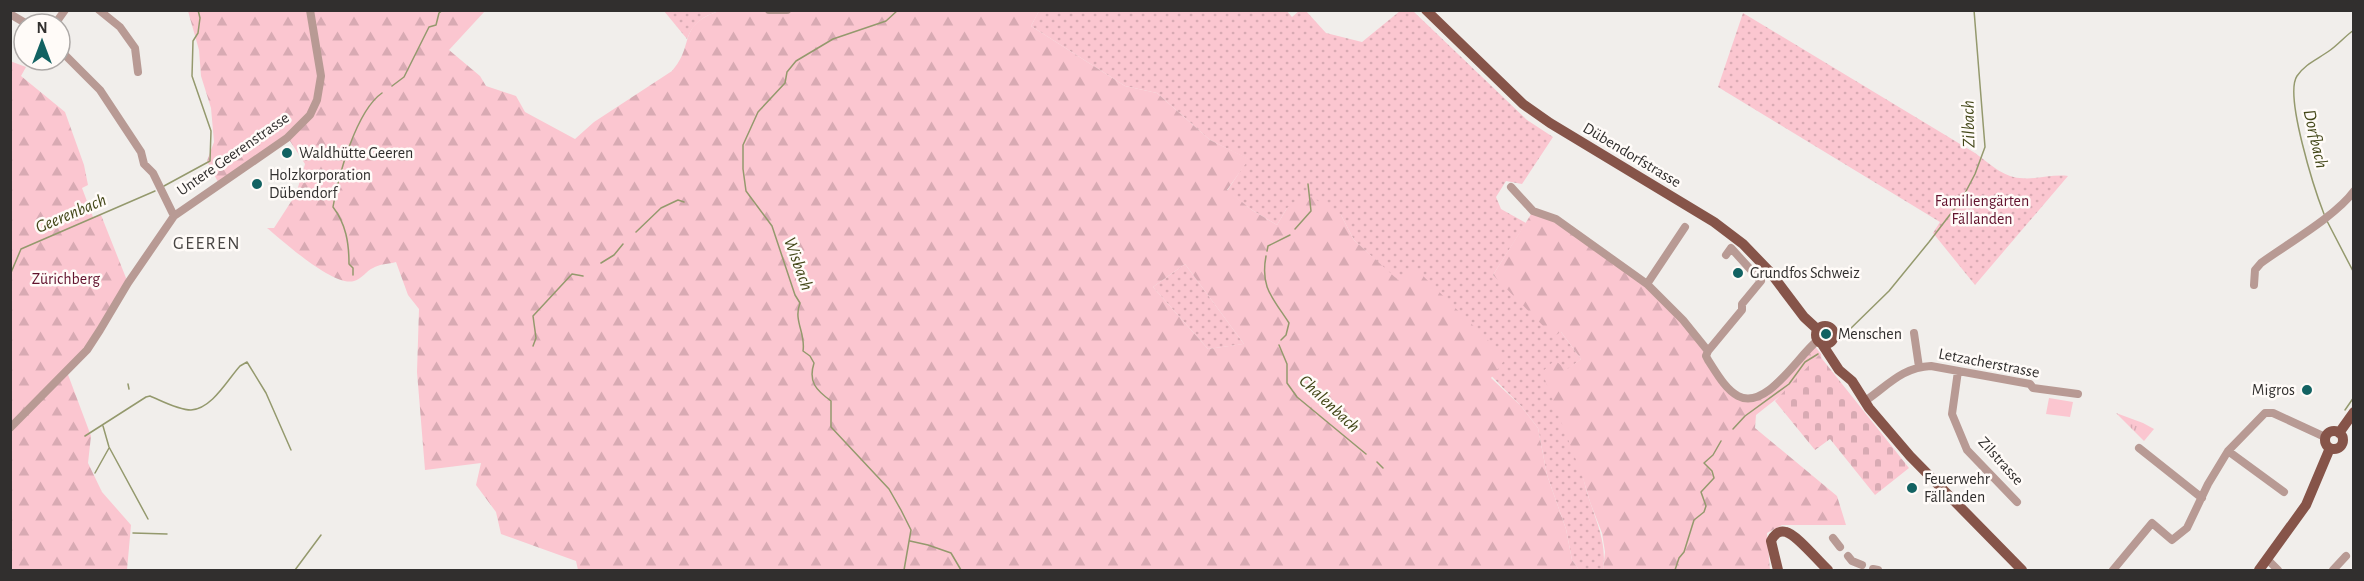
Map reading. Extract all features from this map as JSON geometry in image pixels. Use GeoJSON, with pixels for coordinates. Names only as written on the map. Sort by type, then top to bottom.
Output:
{"type":"FeatureCollection","features":[{"type":"Feature","properties":{"kind":"main road","name":"Dübendorfstrasse"},"geometry":{"type":"LineString","coordinates":[[1426,10],[1523,104],[1550,123],[1714,222],[1743,244],[1770,273],[1822,339],[1839,370],[1852,381],[1882,416],[1884,423],[1918,466],[2022,570]]}},
{"type":"Feature","properties":{"kind":"main road"},"geometry":{"type":"LineString","coordinates":[[2338,433],[2354,412]]}},
{"type":"Feature","properties":{"kind":"main road"},"geometry":{"type":"LineString","coordinates":[[2332,432],[2338,433],[2342,439],[2341,445],[2337,448],[2330,448],[2326,445],[2325,437],[2332,432]]}},
{"type":"Feature","properties":{"kind":"main road"},"geometry":{"type":"LineString","coordinates":[[2259,570],[2308,501],[2330,448]]}},
{"type":"Feature","properties":{"kind":"main road"},"geometry":{"type":"LineString","coordinates":[[1778,570],[1770,541],[1777,533],[1783,532],[1791,534],[1828,570]]}},
{"type":"Feature","properties":{"kind":"street"},"geometry":{"type":"LineString","coordinates":[[99,10],[117,24],[135,48],[138,72]]}},
{"type":"Feature","properties":{"kind":"street","name":"Untere Geerenstrasse"},"geometry":{"type":"LineString","coordinates":[[174,216],[287,138],[310,115],[317,100],[321,76],[310,10]]}},
{"type":"Feature","properties":{"kind":"street"},"geometry":{"type":"LineString","coordinates":[[769,10],[788,10]]}},
{"type":"Feature","properties":{"kind":"street"},"geometry":{"type":"LineString","coordinates":[[10,428],[87,350],[128,283],[174,216],[153,173],[144,164],[141,152],[100,90],[72,62]]}},
{"type":"Feature","properties":{"kind":"street"},"geometry":{"type":"LineString","coordinates":[[1511,187],[1533,211],[1556,219],[1647,284],[1683,320],[1708,351],[1708,360],[1731,391],[1739,397],[1749,399],[1760,397],[1769,391],[1822,339]]}},
{"type":"Feature","properties":{"kind":"street"},"geometry":{"type":"LineString","coordinates":[[2254,285],[2255,270],[2261,263],[2329,215],[2354,191]]}},
{"type":"Feature","properties":{"kind":"street"},"geometry":{"type":"LineString","coordinates":[[1647,284],[1684,227]]}},
{"type":"Feature","properties":{"kind":"street"},"geometry":{"type":"LineString","coordinates":[[1708,351],[1742,310],[1742,304],[1761,281],[1731,248],[1726,255]]}},
{"type":"Feature","properties":{"kind":"street"},"geometry":{"type":"LineString","coordinates":[[1914,333],[1920,367]]}},
{"type":"Feature","properties":{"kind":"street","name":"Letzacherstrasse"},"geometry":{"type":"LineString","coordinates":[[1866,397],[1899,375],[1920,367],[1958,370],[2030,384],[2033,388],[2078,394]]}},
{"type":"Feature","properties":{"kind":"street","name":"Zilstrasse"},"geometry":{"type":"LineString","coordinates":[[1958,370],[1952,414],[1967,450],[2018,502]]}},
{"type":"Feature","properties":{"kind":"street"},"geometry":{"type":"LineString","coordinates":[[2117,569],[2119,561],[2152,523],[2172,540],[2187,528],[2208,484],[2228,451],[2265,412],[2273,413],[2325,437]]}},
{"type":"Feature","properties":{"kind":"street"},"geometry":{"type":"LineString","coordinates":[[2139,448],[2202,498]]}},
{"type":"Feature","properties":{"kind":"street"},"geometry":{"type":"LineString","coordinates":[[2228,451],[2284,492]]}},
{"type":"Feature","properties":{"kind":"street"},"geometry":{"type":"LineString","coordinates":[[1833,538],[1840,547]]}},
{"type":"Feature","properties":{"kind":"street"},"geometry":{"type":"LineString","coordinates":[[1848,556],[1852,561],[1862,565]]}},
{"type":"Feature","properties":{"kind":"street"},"geometry":{"type":"LineString","coordinates":[[2333,570],[2346,556]]}},
{"type":"Feature","properties":{"kind":"street"},"geometry":{"type":"LineString","coordinates":[[2266,559],[2278,570]]}},
{"type":"Feature","properties":{"kind":"green space"},"geometry":{"type":"Polygon","coordinates":[[[1286,10],[1292,17],[1299,11],[1306,11],[1326,33],[1362,42],[1400,11],[1413,11],[1527,120],[1553,137],[1522,184],[1506,181],[1496,197],[1501,209],[1526,223],[1493,275],[1561,332],[1581,359],[1566,371],[1584,481],[1601,536],[1603,570],[1579,570],[1572,560],[1566,529],[1547,475],[1538,428],[1521,406],[1398,281],[1354,240],[1341,215],[1287,208],[1277,225],[1252,210],[1227,191],[1248,159],[1210,140],[1157,93],[1125,86],[1031,26],[1039,11],[1286,10]]]}},
{"type":"Feature","properties":{"kind":"green space"},"geometry":{"type":"Polygon","coordinates":[[[188,11],[485,11],[449,50],[480,76],[486,86],[516,96],[525,112],[575,139],[594,122],[672,71],[679,61],[692,29],[706,17],[719,11],[1039,11],[1031,26],[1125,86],[1157,93],[1210,140],[1249,159],[1227,190],[1252,210],[1277,225],[1287,208],[1305,193],[1341,215],[1354,240],[1398,280],[1414,267],[1506,358],[1491,378],[1521,406],[1538,428],[1547,475],[1566,529],[1572,560],[1579,570],[578,570],[576,561],[501,534],[496,512],[476,485],[481,463],[425,470],[417,372],[419,309],[408,295],[396,262],[375,267],[357,280],[345,281],[309,262],[267,228],[274,228],[296,194],[305,164],[288,138],[219,184],[207,161],[214,142],[211,108],[201,76],[199,50],[188,11]],[[1185,264],[1153,287],[1208,349],[1244,344],[1185,264]]]}},
{"type":"Feature","properties":{"kind":"green space"},"geometry":{"type":"Polygon","coordinates":[[[664,11],[719,11],[699,21],[687,39],[664,11]]]}},
{"type":"Feature","properties":{"kind":"green space","name":"Familiengärten Fällanden"},"geometry":{"type":"Polygon","coordinates":[[[1743,13],[1975,153],[2002,172],[2014,177],[2026,178],[2068,176],[1975,285],[1933,233],[1940,222],[1718,87],[1743,13]]]}},
{"type":"Feature","properties":{"kind":"green space","name":"Zürichberg"},"geometry":{"type":"Polygon","coordinates":[[[10,61],[12,62],[12,72],[23,72],[21,76],[65,112],[84,165],[88,185],[82,188],[93,217],[101,215],[128,283],[111,312],[67,372],[91,436],[88,463],[102,492],[131,525],[127,570],[11,570],[10,61]]]}},
{"type":"Feature","properties":{"kind":"green space"},"geometry":{"type":"Polygon","coordinates":[[[1533,211],[1556,219],[1647,284],[1683,320],[1731,391],[1756,398],[1813,344],[1821,354],[1822,363],[1756,415],[1755,428],[1837,496],[1846,525],[1782,525],[1767,533],[1770,570],[1603,570],[1605,552],[1602,533],[1542,372],[1555,360],[1566,370],[1581,359],[1561,332],[1553,336],[1493,275],[1533,211]]]}},
{"type":"Feature","properties":{"kind":"green space"},"geometry":{"type":"Polygon","coordinates":[[[1185,264],[1244,344],[1208,349],[1153,287],[1185,264]]]}},
{"type":"Feature","properties":{"kind":"green space"},"geometry":{"type":"Polygon","coordinates":[[[1819,355],[1909,468],[1875,495],[1830,439],[1815,450],[1775,401],[1819,355]]]}},
{"type":"Feature","properties":{"kind":"green space"},"geometry":{"type":"Polygon","coordinates":[[[2049,398],[2073,402],[2070,417],[2046,414],[2049,398]]]}},
{"type":"Feature","properties":{"kind":"green space"},"geometry":{"type":"Polygon","coordinates":[[[2116,413],[2143,423],[2154,429],[2144,441],[2116,413]]]}},
{"type":"Feature","properties":{"kind":"waterway","name":"Geerenbach"},"geometry":{"type":"LineString","coordinates":[[164,186],[210,161],[211,131],[192,76],[193,41],[198,33],[200,18],[198,10]]}},
{"type":"Feature","properties":{"kind":"waterway"},"geometry":{"type":"LineString","coordinates":[[392,86],[404,77],[429,27],[436,25],[439,13],[443,10]]}},
{"type":"Feature","properties":{"kind":"waterway","name":"Wisbach"},"geometry":{"type":"LineString","coordinates":[[898,10],[886,21],[833,39],[796,61],[787,72],[785,83],[758,112],[743,145],[743,169],[746,191],[772,226],[795,295],[800,303],[798,316],[803,338],[803,351],[814,363],[812,375],[815,385],[831,401],[831,427],[889,489],[911,530],[904,570]]}},
{"type":"Feature","properties":{"kind":"waterway","name":"Zilbach"},"geometry":{"type":"LineString","coordinates":[[1846,333],[1889,291],[1929,242],[1962,199],[1975,174],[1985,147],[1974,10]]}},
{"type":"Feature","properties":{"kind":"waterway","name":"Dorfbach"},"geometry":{"type":"LineString","coordinates":[[2324,214],[2302,144],[2294,102],[2294,86],[2297,76],[2304,68],[2332,49],[2354,30]]}},
{"type":"Feature","properties":{"kind":"waterway"},"geometry":{"type":"LineString","coordinates":[[353,275],[353,268],[349,264],[346,234],[333,207],[344,162],[356,129],[364,114],[382,93]]}},
{"type":"Feature","properties":{"kind":"waterway","name":"Chalenbach"},"geometry":{"type":"LineString","coordinates":[[1295,229],[1311,211],[1308,184]]}},
{"type":"Feature","properties":{"kind":"waterway","name":"Geerenbach"},"geometry":{"type":"LineString","coordinates":[[10,275],[21,249],[155,191]]}},
{"type":"Feature","properties":{"kind":"waterway"},"geometry":{"type":"LineString","coordinates":[[636,232],[661,208],[678,200],[684,202]]}},
{"type":"Feature","properties":{"kind":"waterway","name":"Dorfbach"},"geometry":{"type":"LineString","coordinates":[[2327,221],[2354,273]]}},
{"type":"Feature","properties":{"kind":"waterway","name":"Chalenbach"},"geometry":{"type":"LineString","coordinates":[[1267,251],[1268,246],[1290,235]]}},
{"type":"Feature","properties":{"kind":"waterway"},"geometry":{"type":"LineString","coordinates":[[601,263],[614,255],[623,244]]}},
{"type":"Feature","properties":{"kind":"waterway","name":"Chalenbach"},"geometry":{"type":"LineString","coordinates":[[1266,256],[1266,285],[1289,323],[1286,335],[1281,340]]}},
{"type":"Feature","properties":{"kind":"waterway"},"geometry":{"type":"LineString","coordinates":[[533,346],[536,338],[533,316],[572,274],[583,276]]}},
{"type":"Feature","properties":{"kind":"waterway","name":"Chalenbach"},"geometry":{"type":"LineString","coordinates":[[1279,345],[1287,364],[1287,383],[1297,397],[1366,454]]}},
{"type":"Feature","properties":{"kind":"waterway","name":"Zilbach"},"geometry":{"type":"LineString","coordinates":[[1733,429],[1745,416],[1789,384],[1805,362],[1818,354]]}},
{"type":"Feature","properties":{"kind":"waterway"},"geometry":{"type":"LineString","coordinates":[[85,436],[146,397],[150,396],[181,409],[191,410],[206,405],[240,366],[247,362],[266,393],[291,450]]}},
{"type":"Feature","properties":{"kind":"waterway"},"geometry":{"type":"LineString","coordinates":[[128,384],[129,389]]}},
{"type":"Feature","properties":{"kind":"waterway","name":"Dorfbach"},"geometry":{"type":"LineString","coordinates":[[2345,410],[2354,397]]}},
{"type":"Feature","properties":{"kind":"waterway"},"geometry":{"type":"LineString","coordinates":[[103,426],[109,447],[148,519]]}},
{"type":"Feature","properties":{"kind":"waterway","name":"Zilbach"},"geometry":{"type":"LineString","coordinates":[[1675,570],[1684,552],[1694,520],[1704,512],[1706,506],[1701,492],[1714,478],[1712,471],[1704,463],[1713,455],[1721,441]]}},
{"type":"Feature","properties":{"kind":"waterway"},"geometry":{"type":"LineString","coordinates":[[95,473],[109,448]]}},
{"type":"Feature","properties":{"kind":"waterway","name":"Chalenbach"},"geometry":{"type":"LineString","coordinates":[[1377,462],[1383,468]]}},
{"type":"Feature","properties":{"kind":"waterway"},"geometry":{"type":"LineString","coordinates":[[133,533],[167,534]]}},
{"type":"Feature","properties":{"kind":"waterway"},"geometry":{"type":"LineString","coordinates":[[295,570],[321,535]]}},
{"type":"Feature","properties":{"kind":"waterway"},"geometry":{"type":"LineString","coordinates":[[910,541],[951,553],[961,570]]}},
{"type":"Feature","properties":{"kind":"place","name":"Waldhütte Geeren"},"geometry":{"type":"Point","coordinates":[287,153]}},
{"type":"Feature","properties":{"kind":"place","name":"Holzkorporation Dübendorf"},"geometry":{"type":"Point","coordinates":[257,184]}},
{"type":"Feature","properties":{"kind":"place","name":"Grundfos Schweiz"},"geometry":{"type":"Point","coordinates":[1738,273]}},
{"type":"Feature","properties":{"kind":"place","name":"Menschen"},"geometry":{"type":"Point","coordinates":[1826,334]}},
{"type":"Feature","properties":{"kind":"place","name":"Migros"},"geometry":{"type":"Point","coordinates":[2307,390]}},
{"type":"Feature","properties":{"kind":"place","name":"Feuerwehr Fällanden"},"geometry":{"type":"Point","coordinates":[1912,488]}},
{"type":"Feature","properties":{"kind":"district","name":"GEEREN"},"geometry":{"type":"Point","coordinates":[207,244]}}]}
